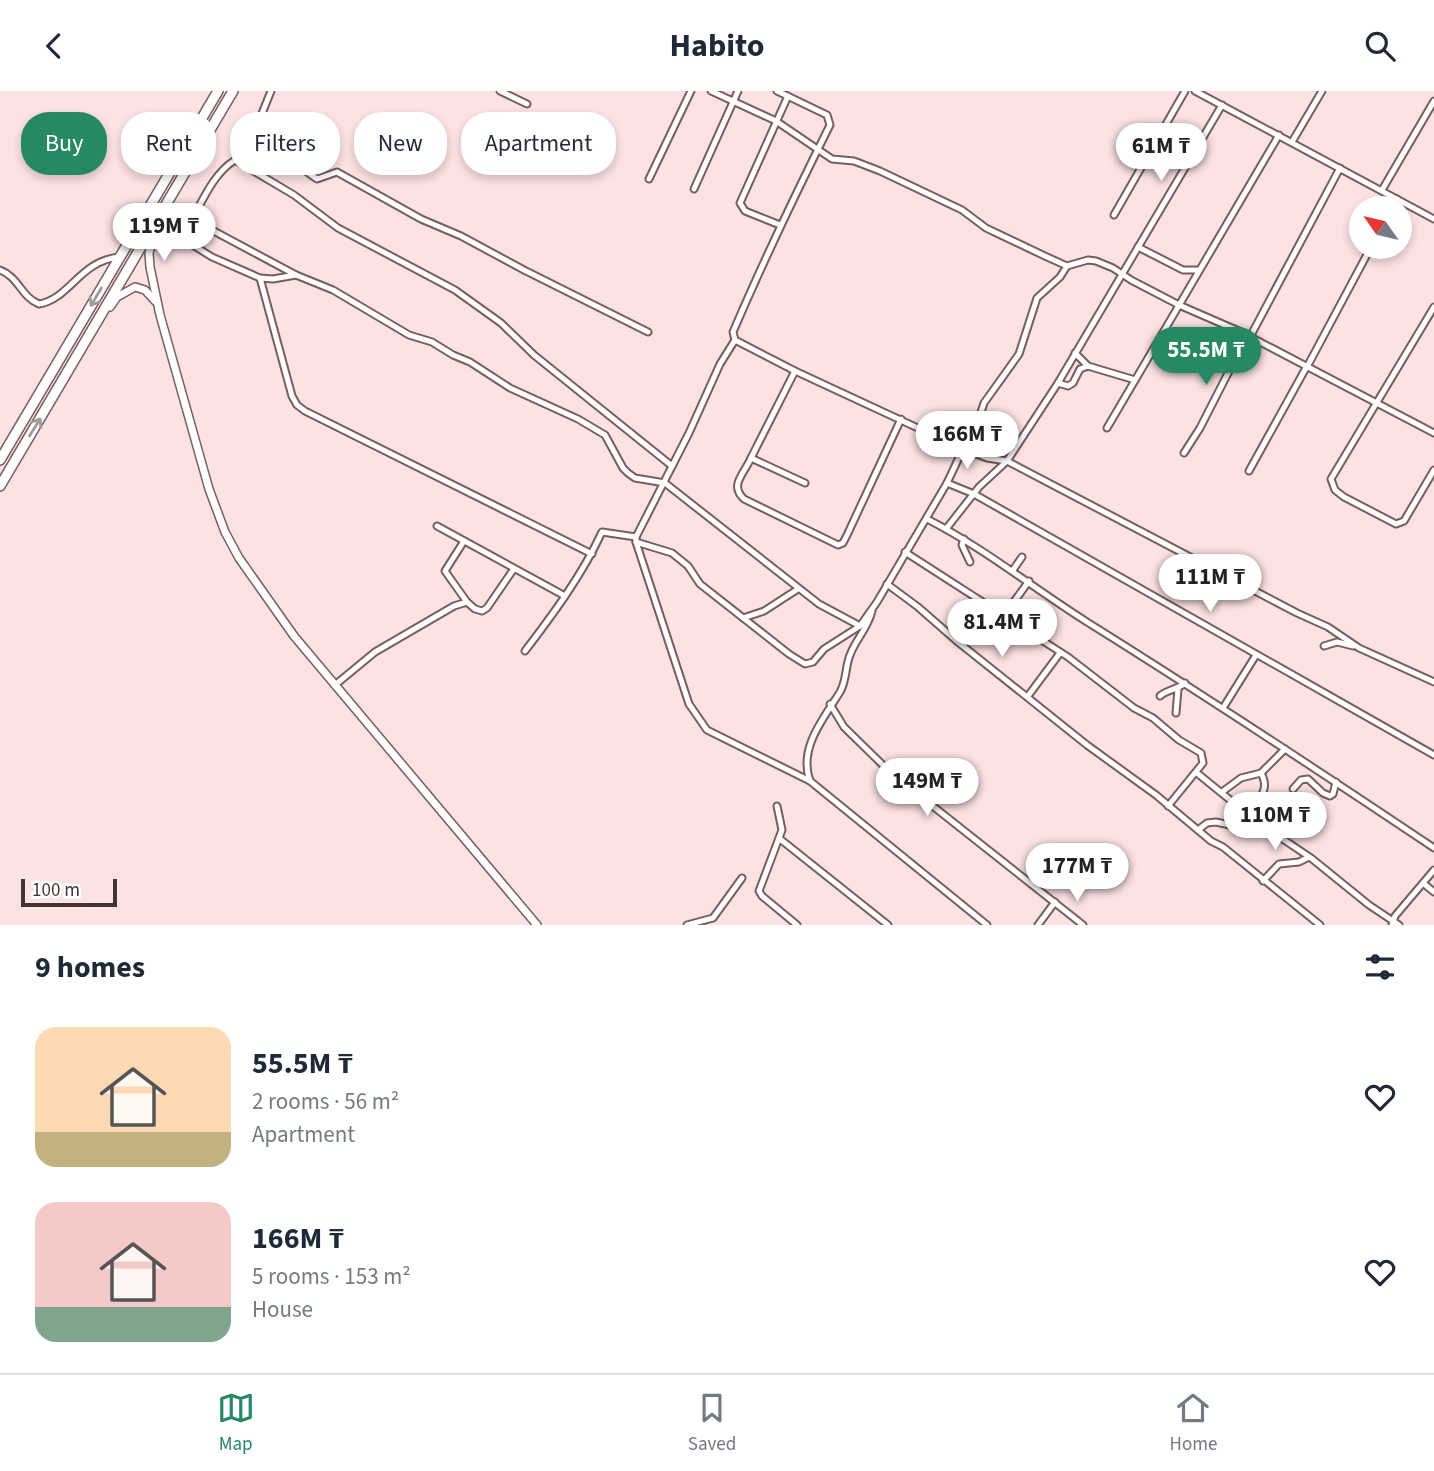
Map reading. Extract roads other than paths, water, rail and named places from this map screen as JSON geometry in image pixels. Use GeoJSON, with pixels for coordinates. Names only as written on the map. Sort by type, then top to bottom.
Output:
{"type":"FeatureCollection","features":[{"type":"Feature","properties":{"kind":"highway"},"geometry":{"type":"LineString","coordinates":[[0,460],[218,91]]}},
{"type":"Feature","properties":{"kind":"highway"},"geometry":{"type":"LineString","coordinates":[[0,485],[233,91]]}},
{"type":"Feature","properties":{"kind":"main road"},"geometry":{"type":"LineString","coordinates":[[160,217],[149,253],[158,307],[198,453],[225,533],[265,598],[537,925]]}},
{"type":"Feature","properties":{"kind":"main road"},"geometry":{"type":"LineString","coordinates":[[99,321],[117,297],[135,287],[153,296],[158,307]]}},
{"type":"Feature","properties":{"kind":"street"},"geometry":{"type":"LineString","coordinates":[[263,112],[271,91]]}},
{"type":"Feature","properties":{"kind":"street"},"geometry":{"type":"LineString","coordinates":[[500,91],[527,104]]}},
{"type":"Feature","properties":{"kind":"street"},"geometry":{"type":"LineString","coordinates":[[649,179],[691,91]]}},
{"type":"Feature","properties":{"kind":"street"},"geometry":{"type":"LineString","coordinates":[[711,91],[776,121],[832,159],[854,160],[880,170],[962,210],[986,228],[1067,266]]}},
{"type":"Feature","properties":{"kind":"street"},"geometry":{"type":"LineString","coordinates":[[694,189],[738,91]]}},
{"type":"Feature","properties":{"kind":"street"},"geometry":{"type":"LineString","coordinates":[[777,91],[827,115],[830,125],[780,225],[733,332],[735,340],[720,364],[636,540],[689,704],[707,730],[810,781],[986,925]]}},
{"type":"Feature","properties":{"kind":"street"},"geometry":{"type":"LineString","coordinates":[[1114,215],[1185,91]]}},
{"type":"Feature","properties":{"kind":"street"},"geometry":{"type":"LineString","coordinates":[[1195,91],[1204,93],[1392,196]]}},
{"type":"Feature","properties":{"kind":"street"},"geometry":{"type":"LineString","coordinates":[[1292,142],[1322,91]]}},
{"type":"Feature","properties":{"kind":"street"},"geometry":{"type":"LineString","coordinates":[[780,225],[745,211],[740,203],[788,96]]}},
{"type":"Feature","properties":{"kind":"street"},"geometry":{"type":"LineString","coordinates":[[1382,190],[1434,101]]}},
{"type":"Feature","properties":{"kind":"street"},"geometry":{"type":"LineString","coordinates":[[946,529],[974,494],[1007,461],[1058,383],[1222,104]]}},
{"type":"Feature","properties":{"kind":"street"},"geometry":{"type":"LineString","coordinates":[[1107,428],[1279,135]]}},
{"type":"Feature","properties":{"kind":"street"},"geometry":{"type":"LineString","coordinates":[[174,240],[180,239],[214,182],[230,165]]}},
{"type":"Feature","properties":{"kind":"street"},"geometry":{"type":"LineString","coordinates":[[1184,453],[1340,168]]}},
{"type":"Feature","properties":{"kind":"street"},"geometry":{"type":"LineString","coordinates":[[340,174],[421,219],[461,236],[648,332]]}},
{"type":"Feature","properties":{"kind":"street"},"geometry":{"type":"LineString","coordinates":[[260,175],[294,195],[338,228],[455,290],[501,323],[534,355],[672,465]]}},
{"type":"Feature","properties":{"kind":"street"},"geometry":{"type":"LineString","coordinates":[[310,175],[317,179],[328,175]]}},
{"type":"Feature","properties":{"kind":"street"},"geometry":{"type":"LineString","coordinates":[[1412,207],[1434,219]]}},
{"type":"Feature","properties":{"kind":"street"},"geometry":{"type":"LineString","coordinates":[[160,217],[165,233],[174,240],[188,242],[212,257],[260,278],[296,275]]}},
{"type":"Feature","properties":{"kind":"street"},"geometry":{"type":"LineString","coordinates":[[191,223],[210,229],[296,275],[333,290],[409,335],[432,342],[471,362],[510,388],[578,419],[605,435],[628,473],[635,478],[665,483],[798,589],[819,604],[860,626]]}},
{"type":"Feature","properties":{"kind":"street"},"geometry":{"type":"LineString","coordinates":[[1139,247],[1183,270],[1199,270]]}},
{"type":"Feature","properties":{"kind":"street"},"geometry":{"type":"LineString","coordinates":[[0,271],[13,276],[30,300],[38,304],[53,300],[88,268],[110,258],[120,257]]}},
{"type":"Feature","properties":{"kind":"street"},"geometry":{"type":"LineString","coordinates":[[1249,471],[1365,259]]}},
{"type":"Feature","properties":{"kind":"street"},"geometry":{"type":"LineString","coordinates":[[525,651],[565,596],[603,532],[672,553],[688,566],[700,583],[743,618],[805,664],[813,662],[824,649],[860,626],[873,608],[927,519],[963,449],[973,436],[984,403],[1019,353],[1037,298],[1060,277],[1067,266],[1080,261],[1096,261],[1122,273],[1179,305],[1307,366],[1434,433]]}},
{"type":"Feature","properties":{"kind":"street"},"geometry":{"type":"LineString","coordinates":[[260,278],[292,396],[297,405],[317,418],[592,554]]}},
{"type":"Feature","properties":{"kind":"street"},"geometry":{"type":"LineString","coordinates":[[1434,307],[1331,479],[1335,490],[1344,497],[1396,524],[1404,521],[1434,470]]}},
{"type":"Feature","properties":{"kind":"street"},"geometry":{"type":"LineString","coordinates":[[735,340],[963,449],[987,458],[1007,461],[1337,633],[1359,648],[1434,682]]}},
{"type":"Feature","properties":{"kind":"street"},"geometry":{"type":"LineString","coordinates":[[1075,353],[1088,366],[1135,380]]}},
{"type":"Feature","properties":{"kind":"street"},"geometry":{"type":"LineString","coordinates":[[1058,383],[1068,386],[1073,383],[1080,369],[1088,366]]}},
{"type":"Feature","properties":{"kind":"street"},"geometry":{"type":"LineString","coordinates":[[795,371],[736,486],[737,492],[744,499],[838,545],[843,543],[901,419]]}},
{"type":"Feature","properties":{"kind":"street"},"geometry":{"type":"LineString","coordinates":[[751,458],[805,483]]}},
{"type":"Feature","properties":{"kind":"street"},"geometry":{"type":"LineString","coordinates":[[947,482],[974,494],[1434,755]]}},
{"type":"Feature","properties":{"kind":"street"},"geometry":{"type":"LineString","coordinates":[[927,519],[1013,570],[1434,848]]}},
{"type":"Feature","properties":{"kind":"street"},"geometry":{"type":"LineString","coordinates":[[437,526],[513,570],[565,596]]}},
{"type":"Feature","properties":{"kind":"street"},"geometry":{"type":"LineString","coordinates":[[964,539],[962,545],[971,562]]}},
{"type":"Feature","properties":{"kind":"street"},"geometry":{"type":"LineString","coordinates":[[464,541],[445,571],[475,609],[482,611],[487,608],[513,570]]}},
{"type":"Feature","properties":{"kind":"street"},"geometry":{"type":"LineString","coordinates":[[905,552],[1060,653],[1201,753],[1204,758],[1197,773],[1168,806]]}},
{"type":"Feature","properties":{"kind":"street"},"geometry":{"type":"LineString","coordinates":[[1013,570],[1022,557]]}},
{"type":"Feature","properties":{"kind":"street"},"geometry":{"type":"LineString","coordinates":[[1006,618],[1029,581]]}},
{"type":"Feature","properties":{"kind":"street"},"geometry":{"type":"LineString","coordinates":[[887,584],[1087,745],[1156,795],[1320,925]]}},
{"type":"Feature","properties":{"kind":"street"},"geometry":{"type":"LineString","coordinates":[[743,618],[764,611],[798,589]]}},
{"type":"Feature","properties":{"kind":"street"},"geometry":{"type":"LineString","coordinates":[[335,685],[375,652],[454,606],[467,602]]}},
{"type":"Feature","properties":{"kind":"street"},"geometry":{"type":"LineString","coordinates":[[810,781],[807,753],[830,704],[840,692],[846,677],[849,656],[867,626],[873,608]]}},
{"type":"Feature","properties":{"kind":"street"},"geometry":{"type":"LineString","coordinates":[[1324,646],[1336,638],[1337,633]]}},
{"type":"Feature","properties":{"kind":"street"},"geometry":{"type":"LineString","coordinates":[[1331,642],[1359,648]]}},
{"type":"Feature","properties":{"kind":"street"},"geometry":{"type":"LineString","coordinates":[[1028,696],[1060,653]]}},
{"type":"Feature","properties":{"kind":"street"},"geometry":{"type":"LineString","coordinates":[[1223,708],[1256,655]]}},
{"type":"Feature","properties":{"kind":"street"},"geometry":{"type":"LineString","coordinates":[[1160,696],[1185,683]]}},
{"type":"Feature","properties":{"kind":"street"},"geometry":{"type":"LineString","coordinates":[[1176,713],[1178,689]]}},
{"type":"Feature","properties":{"kind":"street"},"geometry":{"type":"LineString","coordinates":[[830,704],[844,727],[891,773],[1083,925]]}},
{"type":"Feature","properties":{"kind":"street"},"geometry":{"type":"LineString","coordinates":[[1222,792],[1241,778],[1261,773],[1285,749]]}},
{"type":"Feature","properties":{"kind":"street"},"geometry":{"type":"LineString","coordinates":[[1197,773],[1395,924]]}},
{"type":"Feature","properties":{"kind":"street"},"geometry":{"type":"LineString","coordinates":[[1247,813],[1265,791],[1261,773]]}},
{"type":"Feature","properties":{"kind":"street"},"geometry":{"type":"LineString","coordinates":[[1293,789],[1301,780],[1308,779],[1330,796],[1336,782]]}},
{"type":"Feature","properties":{"kind":"street"},"geometry":{"type":"LineString","coordinates":[[777,806],[782,822],[780,839],[759,891],[797,925]]}},
{"type":"Feature","properties":{"kind":"street"},"geometry":{"type":"LineString","coordinates":[[1240,808],[1248,828]]}},
{"type":"Feature","properties":{"kind":"street"},"geometry":{"type":"LineString","coordinates":[[1198,830],[1207,823],[1216,822],[1275,834]]}},
{"type":"Feature","properties":{"kind":"street"},"geometry":{"type":"LineString","coordinates":[[780,839],[888,925]]}},
{"type":"Feature","properties":{"kind":"street"},"geometry":{"type":"LineString","coordinates":[[1263,881],[1279,864],[1299,862],[1310,857]]}},
{"type":"Feature","properties":{"kind":"street"},"geometry":{"type":"LineString","coordinates":[[1395,924],[1395,916],[1434,870]]}},
{"type":"Feature","properties":{"kind":"street"},"geometry":{"type":"LineString","coordinates":[[687,925],[713,918],[742,878]]}},
{"type":"Feature","properties":{"kind":"street"},"geometry":{"type":"LineString","coordinates":[[1423,883],[1434,892]]}},
{"type":"Feature","properties":{"kind":"street"},"geometry":{"type":"LineString","coordinates":[[1038,925],[1055,902]]}}]}
